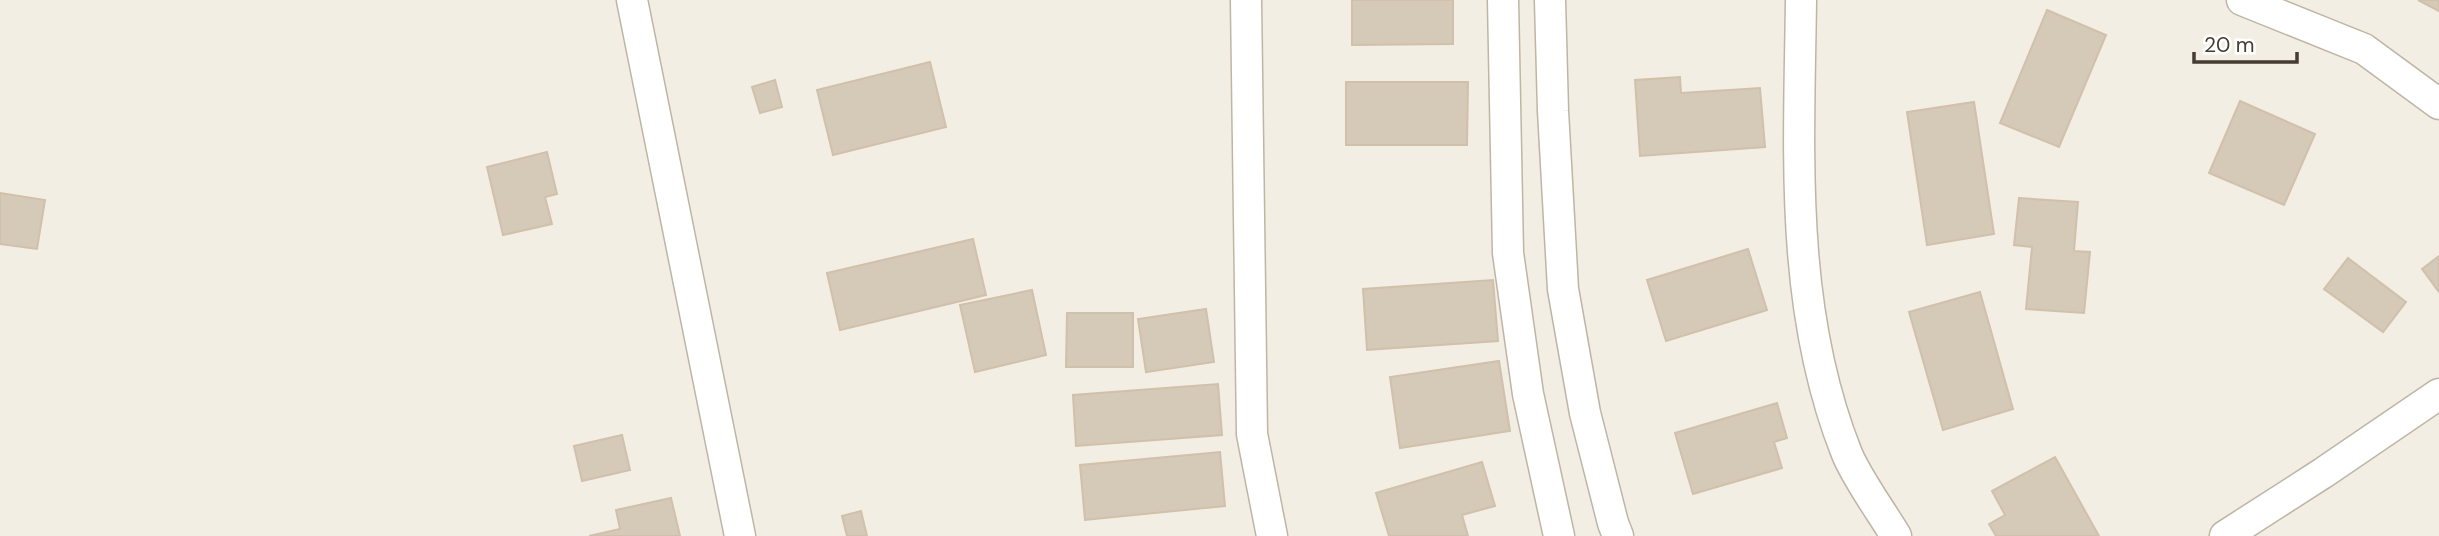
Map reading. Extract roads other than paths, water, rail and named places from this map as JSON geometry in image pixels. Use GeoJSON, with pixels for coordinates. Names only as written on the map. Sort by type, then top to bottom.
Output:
{"type":"FeatureCollection","features":[{"type":"Feature","properties":{"kind":"street"},"geometry":{"type":"LineString","coordinates":[[632,0],[740,536]]}},
{"type":"Feature","properties":{"kind":"street"},"geometry":{"type":"LineString","coordinates":[[1246,0],[1252,434],[1272,536]]}},
{"type":"Feature","properties":{"kind":"street"},"geometry":{"type":"LineString","coordinates":[[1503,0],[1507,253],[1528,394],[1559,536]]}},
{"type":"Feature","properties":{"kind":"street"},"geometry":{"type":"LineString","coordinates":[[1550,0],[1563,289],[1585,414],[1618,536]]}},
{"type":"Feature","properties":{"kind":"street"},"geometry":{"type":"LineString","coordinates":[[1801,0],[1798,200],[1809,310],[1825,386],[1848,456],[1896,536]]}},
{"type":"Feature","properties":{"kind":"street"},"geometry":{"type":"LineString","coordinates":[[2242,0],[2364,49],[2439,104]]}},
{"type":"Feature","properties":{"kind":"street"},"geometry":{"type":"LineString","coordinates":[[2225,536],[2439,394]]}}]}
